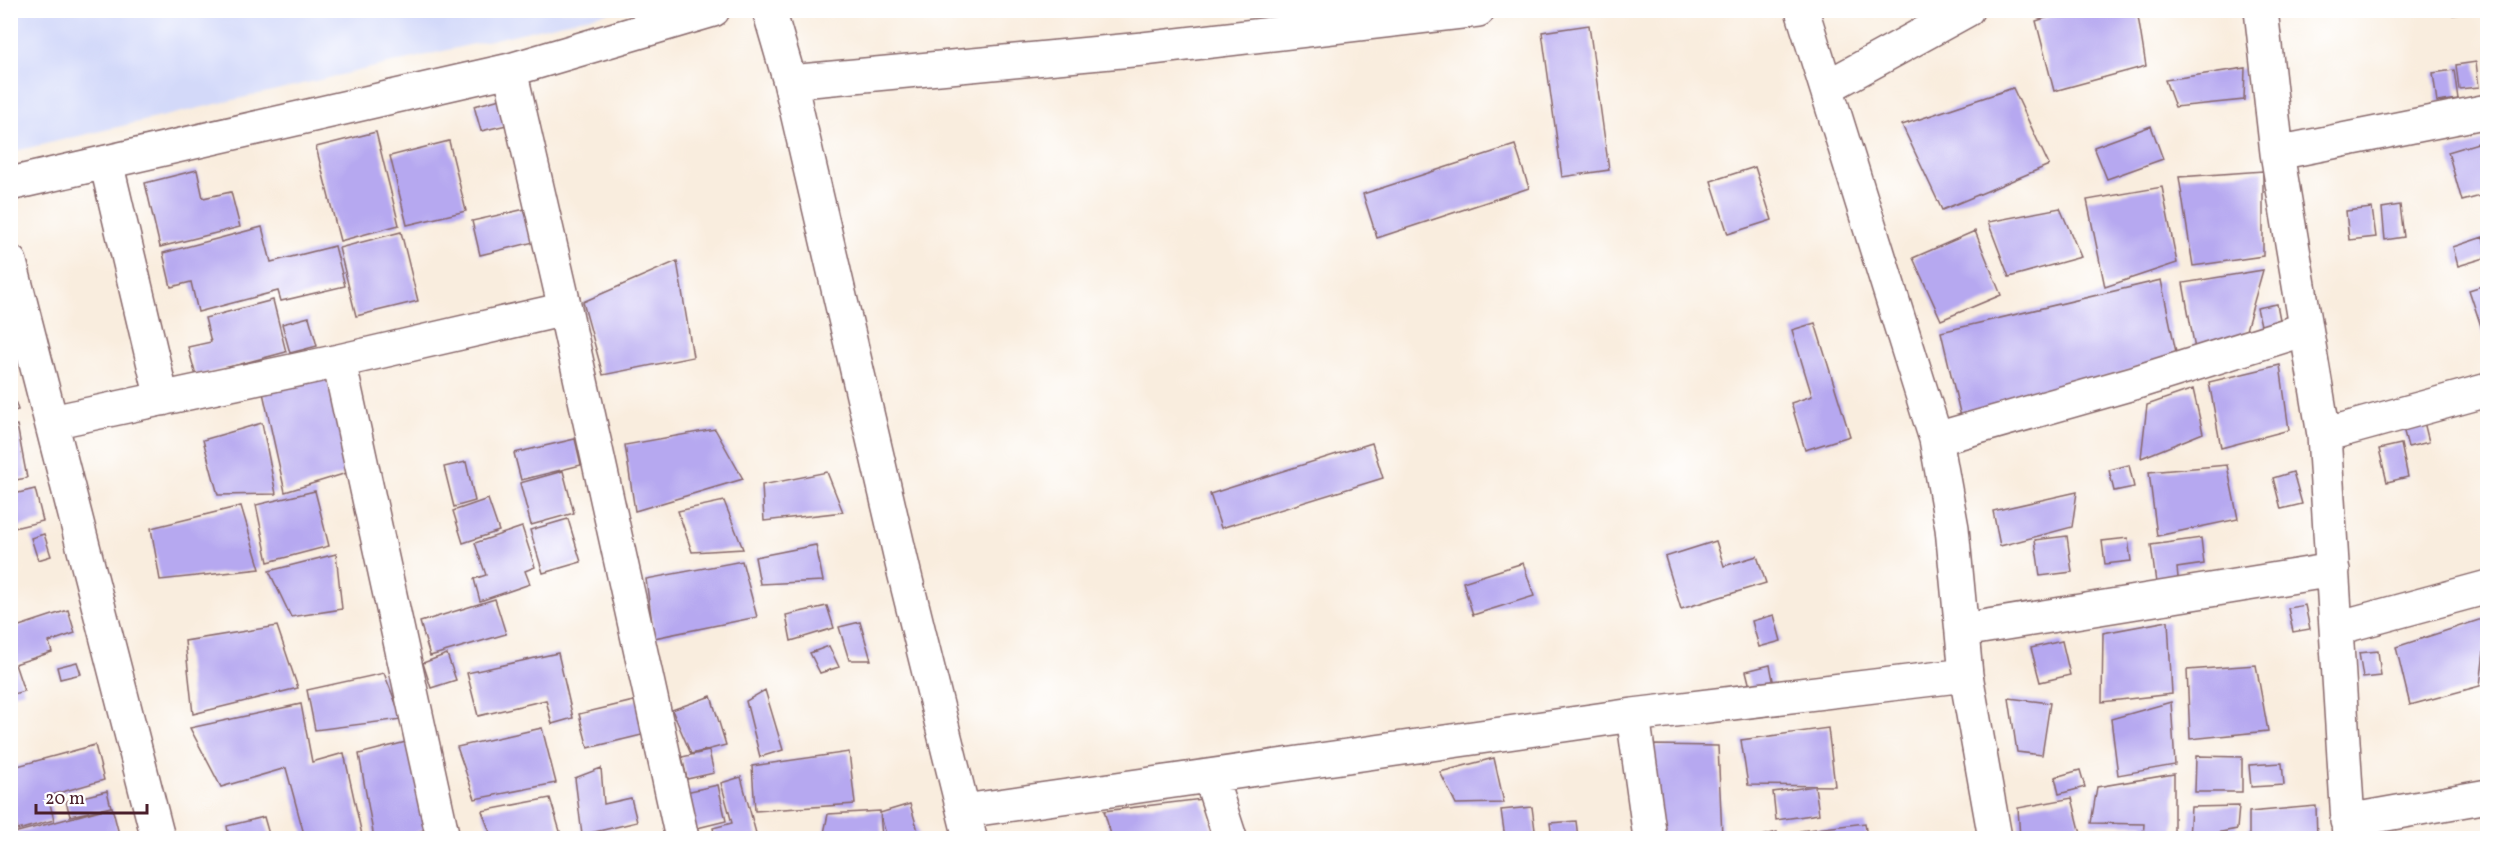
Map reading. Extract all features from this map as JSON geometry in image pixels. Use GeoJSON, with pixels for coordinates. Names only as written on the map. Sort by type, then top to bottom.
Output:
{"type":"FeatureCollection","features":[{"type":"Feature","properties":{"kind":"street"},"geometry":{"type":"LineString","coordinates":[[10,184],[510,70],[712,10]]}},
{"type":"Feature","properties":{"kind":"street"},"geometry":{"type":"LineString","coordinates":[[769,10],[790,82],[904,572],[967,825],[1210,776],[1633,715],[1966,675]]}},
{"type":"Feature","properties":{"kind":"street"},"geometry":{"type":"LineString","coordinates":[[790,82],[1143,49],[1478,10]]}},
{"type":"Feature","properties":{"kind":"street"},"geometry":{"type":"LineString","coordinates":[[1802,10],[1936,439],[1952,528],[1966,675],[1995,838]]}},
{"type":"Feature","properties":{"kind":"street"},"geometry":{"type":"LineString","coordinates":[[1827,87],[1967,10]]}},
{"type":"Feature","properties":{"kind":"street"},"geometry":{"type":"LineString","coordinates":[[2261,10],[2277,153],[2324,435],[2348,830],[2487,796]]}},
{"type":"Feature","properties":{"kind":"street"},"geometry":{"type":"LineString","coordinates":[[510,70],[566,309],[682,838]]}},
{"type":"Feature","properties":{"kind":"street"},"geometry":{"type":"LineString","coordinates":[[2277,153],[2487,111]]}},
{"type":"Feature","properties":{"kind":"street"},"geometry":{"type":"LineString","coordinates":[[106,162],[162,399]]}},
{"type":"Feature","properties":{"kind":"street"},"geometry":{"type":"LineString","coordinates":[[10,262],[158,838]]}},
{"type":"Feature","properties":{"kind":"street"},"geometry":{"type":"LineString","coordinates":[[52,422],[339,361],[566,309]]}},
{"type":"Feature","properties":{"kind":"street"},"geometry":{"type":"LineString","coordinates":[[1936,439],[2137,382],[2306,329]]}},
{"type":"Feature","properties":{"kind":"street"},"geometry":{"type":"LineString","coordinates":[[339,361],[443,838]]}},
{"type":"Feature","properties":{"kind":"street"},"geometry":{"type":"LineString","coordinates":[[2324,435],[2487,390]]}},
{"type":"Feature","properties":{"kind":"street"},"geometry":{"type":"LineString","coordinates":[[1963,630],[2333,570]]}},
{"type":"Feature","properties":{"kind":"street"},"geometry":{"type":"LineString","coordinates":[[2337,628],[2487,587]]}},
{"type":"Feature","properties":{"kind":"street"},"geometry":{"type":"LineString","coordinates":[[1633,715],[1650,838]]}},
{"type":"Feature","properties":{"kind":"street"},"geometry":{"type":"LineString","coordinates":[[1210,776],[1230,838]]}},
{"type":"Feature","properties":{"kind":"shaded area"},"geometry":{"type":"Polygon","coordinates":[[[11,10],[615,11],[11,152],[11,10]]]}},
{"type":"Feature","properties":{"kind":"building"},"geometry":{"type":"Polygon","coordinates":[[[2071,10],[2137,10],[2146,66],[2054,91],[2036,21],[2071,10]]]}},
{"type":"Feature","properties":{"kind":"building"},"geometry":{"type":"Polygon","coordinates":[[[2452,10],[2478,10],[2478,12],[2453,15],[2452,10]]]}},
{"type":"Feature","properties":{"kind":"building"},"geometry":{"type":"Polygon","coordinates":[[[1589,25],[1609,170],[1562,177],[1542,32],[1589,25]]]}},
{"type":"Feature","properties":{"kind":"building"},"geometry":{"type":"Polygon","coordinates":[[[2476,62],[2479,87],[2459,89],[2456,65],[2476,62]]]}},
{"type":"Feature","properties":{"kind":"building"},"geometry":{"type":"Polygon","coordinates":[[[2245,68],[2244,100],[2175,107],[2165,80],[2245,68]]]}},
{"type":"Feature","properties":{"kind":"building"},"geometry":{"type":"Polygon","coordinates":[[[2454,70],[2458,99],[2437,102],[2433,73],[2454,70]]]}},
{"type":"Feature","properties":{"kind":"building"},"geometry":{"type":"Polygon","coordinates":[[[2013,88],[2049,165],[1942,210],[1902,125],[2013,88]]]}},
{"type":"Feature","properties":{"kind":"building"},"geometry":{"type":"Polygon","coordinates":[[[504,98],[511,124],[481,131],[474,106],[504,98]]]}},
{"type":"Feature","properties":{"kind":"building"},"geometry":{"type":"Polygon","coordinates":[[[2151,126],[2163,159],[2107,179],[2094,147],[2151,126]]]}},
{"type":"Feature","properties":{"kind":"building"},"geometry":{"type":"Polygon","coordinates":[[[376,132],[399,225],[340,241],[316,147],[376,132]]]}},
{"type":"Feature","properties":{"kind":"building"},"geometry":{"type":"Polygon","coordinates":[[[2488,140],[2488,194],[2462,201],[2448,152],[2488,140]]]}},
{"type":"Feature","properties":{"kind":"building"},"geometry":{"type":"Polygon","coordinates":[[[449,141],[466,211],[407,225],[390,156],[449,141]]]}},
{"type":"Feature","properties":{"kind":"building"},"geometry":{"type":"Polygon","coordinates":[[[1515,145],[1529,188],[1377,238],[1363,194],[1515,145]]]}},
{"type":"Feature","properties":{"kind":"building"},"geometry":{"type":"Polygon","coordinates":[[[1755,167],[1772,220],[1728,234],[1711,181],[1755,167]]]}},
{"type":"Feature","properties":{"kind":"building"},"geometry":{"type":"Polygon","coordinates":[[[197,170],[203,198],[231,192],[240,227],[160,247],[145,183],[197,170]]]}},
{"type":"Feature","properties":{"kind":"building"},"geometry":{"type":"Polygon","coordinates":[[[2263,171],[2263,256],[2193,266],[2179,177],[2263,171]]]}},
{"type":"Feature","properties":{"kind":"building"},"geometry":{"type":"Polygon","coordinates":[[[2162,187],[2177,263],[2105,287],[2087,200],[2162,187]]]}},
{"type":"Feature","properties":{"kind":"building"},"geometry":{"type":"Polygon","coordinates":[[[2400,205],[2404,237],[2385,240],[2382,208],[2400,205]]]}},
{"type":"Feature","properties":{"kind":"building"},"geometry":{"type":"Polygon","coordinates":[[[530,208],[538,241],[480,255],[472,221],[530,208]]]}},
{"type":"Feature","properties":{"kind":"building"},"geometry":{"type":"Polygon","coordinates":[[[2060,208],[2081,257],[2009,277],[1988,222],[2060,208]]]}},
{"type":"Feature","properties":{"kind":"building"},"geometry":{"type":"Polygon","coordinates":[[[2372,208],[2376,237],[2349,240],[2346,211],[2372,208]]]}},
{"type":"Feature","properties":{"kind":"building"},"geometry":{"type":"Polygon","coordinates":[[[262,227],[271,262],[335,246],[345,286],[281,301],[278,291],[198,312],[191,282],[171,287],[163,253],[262,227]]]}},
{"type":"Feature","properties":{"kind":"building"},"geometry":{"type":"Polygon","coordinates":[[[1975,231],[2001,295],[1941,320],[1913,258],[1975,231]]]}},
{"type":"Feature","properties":{"kind":"building"},"geometry":{"type":"Polygon","coordinates":[[[401,232],[418,301],[356,316],[339,248],[401,232]]]}},
{"type":"Feature","properties":{"kind":"building"},"geometry":{"type":"Polygon","coordinates":[[[2483,237],[2488,257],[2458,266],[2453,247],[2483,237]]]}},
{"type":"Feature","properties":{"kind":"building"},"geometry":{"type":"Polygon","coordinates":[[[677,261],[693,357],[603,375],[583,302],[677,261]]]}},
{"type":"Feature","properties":{"kind":"building"},"geometry":{"type":"Polygon","coordinates":[[[2263,270],[2244,337],[2196,355],[2183,283],[2263,270]]]}},
{"type":"Feature","properties":{"kind":"building"},"geometry":{"type":"Polygon","coordinates":[[[2161,280],[2177,357],[1961,417],[1941,332],[2161,280]]]}},
{"type":"Feature","properties":{"kind":"building"},"geometry":{"type":"Polygon","coordinates":[[[2488,284],[2488,343],[2487,344],[2469,290],[2488,284]]]}},
{"type":"Feature","properties":{"kind":"building"},"geometry":{"type":"Polygon","coordinates":[[[273,300],[286,352],[196,376],[188,347],[211,342],[205,318],[273,300]]]}},
{"type":"Feature","properties":{"kind":"building"},"geometry":{"type":"Polygon","coordinates":[[[2277,304],[2282,330],[2263,334],[2257,308],[2277,304]]]}},
{"type":"Feature","properties":{"kind":"building"},"geometry":{"type":"Polygon","coordinates":[[[309,317],[317,346],[290,353],[282,324],[309,317]]]}},
{"type":"Feature","properties":{"kind":"building"},"geometry":{"type":"Polygon","coordinates":[[[1815,323],[1850,436],[1805,450],[1791,403],[1812,396],[1792,330],[1815,323]]]}},
{"type":"Feature","properties":{"kind":"building"},"geometry":{"type":"Polygon","coordinates":[[[2280,365],[2289,430],[2221,448],[2209,382],[2280,365]]]}},
{"type":"Feature","properties":{"kind":"building"},"geometry":{"type":"Polygon","coordinates":[[[326,374],[350,472],[285,492],[262,388],[326,374]]]}},
{"type":"Feature","properties":{"kind":"building"},"geometry":{"type":"Polygon","coordinates":[[[10,385],[18,410],[10,412],[10,385]]]}},
{"type":"Feature","properties":{"kind":"building"},"geometry":{"type":"Polygon","coordinates":[[[2193,389],[2203,433],[2141,458],[2147,405],[2193,389]]]}},
{"type":"Feature","properties":{"kind":"building"},"geometry":{"type":"Polygon","coordinates":[[[2424,422],[2429,442],[2408,447],[2403,428],[2424,422]]]}},
{"type":"Feature","properties":{"kind":"building"},"geometry":{"type":"Polygon","coordinates":[[[262,423],[276,494],[218,495],[203,440],[262,423]]]}},
{"type":"Feature","properties":{"kind":"building"},"geometry":{"type":"Polygon","coordinates":[[[17,425],[27,478],[10,481],[10,426],[17,425]]]}},
{"type":"Feature","properties":{"kind":"building"},"geometry":{"type":"Polygon","coordinates":[[[715,429],[743,479],[635,511],[625,445],[715,429]]]}},
{"type":"Feature","properties":{"kind":"building"},"geometry":{"type":"Polygon","coordinates":[[[575,439],[581,465],[521,480],[514,453],[575,439]]]}},
{"type":"Feature","properties":{"kind":"building"},"geometry":{"type":"Polygon","coordinates":[[[1372,443],[1383,478],[1221,528],[1210,494],[1372,443]]]}},
{"type":"Feature","properties":{"kind":"building"},"geometry":{"type":"Polygon","coordinates":[[[2401,444],[2408,477],[2387,482],[2379,449],[2401,444]]]}},
{"type":"Feature","properties":{"kind":"building"},"geometry":{"type":"Polygon","coordinates":[[[466,462],[475,501],[454,507],[444,467],[466,462]]]}},
{"type":"Feature","properties":{"kind":"building"},"geometry":{"type":"Polygon","coordinates":[[[2129,465],[2134,487],[2114,491],[2109,470],[2129,465]]]}},
{"type":"Feature","properties":{"kind":"building"},"geometry":{"type":"Polygon","coordinates":[[[2227,465],[2238,519],[2157,536],[2149,472],[2227,465]]]}},
{"type":"Feature","properties":{"kind":"building"},"geometry":{"type":"Polygon","coordinates":[[[563,471],[574,513],[531,525],[520,483],[563,471]]]}},
{"type":"Feature","properties":{"kind":"building"},"geometry":{"type":"Polygon","coordinates":[[[827,472],[843,512],[764,521],[762,485],[827,472]]]}},
{"type":"Feature","properties":{"kind":"building"},"geometry":{"type":"Polygon","coordinates":[[[2293,472],[2302,504],[2281,509],[2273,478],[2293,472]]]}},
{"type":"Feature","properties":{"kind":"building"},"geometry":{"type":"Polygon","coordinates":[[[35,489],[43,521],[10,529],[10,495],[35,489]]]}},
{"type":"Feature","properties":{"kind":"building"},"geometry":{"type":"Polygon","coordinates":[[[315,491],[329,546],[268,562],[256,505],[315,491]]]}},
{"type":"Feature","properties":{"kind":"building"},"geometry":{"type":"Polygon","coordinates":[[[2077,492],[2072,527],[2000,546],[1993,511],[2077,492]]]}},
{"type":"Feature","properties":{"kind":"building"},"geometry":{"type":"Polygon","coordinates":[[[488,499],[499,531],[463,543],[453,511],[488,499]]]}},
{"type":"Feature","properties":{"kind":"building"},"geometry":{"type":"Polygon","coordinates":[[[724,501],[743,549],[692,552],[678,511],[724,501]]]}},
{"type":"Feature","properties":{"kind":"building"},"geometry":{"type":"Polygon","coordinates":[[[241,506],[260,569],[160,580],[151,528],[241,506]]]}},
{"type":"Feature","properties":{"kind":"building"},"geometry":{"type":"Polygon","coordinates":[[[568,519],[581,562],[543,573],[530,530],[568,519]]]}},
{"type":"Feature","properties":{"kind":"building"},"geometry":{"type":"Polygon","coordinates":[[[522,527],[535,567],[525,571],[530,584],[480,601],[474,579],[486,575],[475,543],[522,527]]]}},
{"type":"Feature","properties":{"kind":"building"},"geometry":{"type":"Polygon","coordinates":[[[44,534],[51,556],[38,560],[31,538],[44,534]]]}},
{"type":"Feature","properties":{"kind":"building"},"geometry":{"type":"Polygon","coordinates":[[[2067,536],[2072,572],[2040,576],[2035,540],[2067,536]]]}},
{"type":"Feature","properties":{"kind":"building"},"geometry":{"type":"Polygon","coordinates":[[[2128,538],[2131,561],[2105,564],[2102,541],[2128,538]]]}},
{"type":"Feature","properties":{"kind":"building"},"geometry":{"type":"Polygon","coordinates":[[[2201,538],[2204,564],[2177,568],[2180,595],[2158,598],[2151,545],[2201,538]]]}},
{"type":"Feature","properties":{"kind":"building"},"geometry":{"type":"Polygon","coordinates":[[[1716,541],[1724,566],[1757,556],[1766,583],[1681,609],[1665,557],[1716,541]]]}},
{"type":"Feature","properties":{"kind":"building"},"geometry":{"type":"Polygon","coordinates":[[[816,545],[823,581],[760,584],[755,557],[816,545]]]}},
{"type":"Feature","properties":{"kind":"building"},"geometry":{"type":"Polygon","coordinates":[[[336,554],[342,609],[291,617],[269,571],[336,554]]]}},
{"type":"Feature","properties":{"kind":"building"},"geometry":{"type":"Polygon","coordinates":[[[742,561],[757,617],[654,638],[646,579],[742,561]]]}},
{"type":"Feature","properties":{"kind":"building"},"geometry":{"type":"Polygon","coordinates":[[[1523,563],[1534,596],[1473,615],[1463,582],[1523,563]]]}},
{"type":"Feature","properties":{"kind":"building"},"geometry":{"type":"Polygon","coordinates":[[[495,599],[506,634],[430,656],[420,622],[495,599]]]}},
{"type":"Feature","properties":{"kind":"building"},"geometry":{"type":"Polygon","coordinates":[[[2305,605],[2310,629],[2293,632],[2288,608],[2305,605]]]}},
{"type":"Feature","properties":{"kind":"building"},"geometry":{"type":"Polygon","coordinates":[[[827,606],[834,628],[791,641],[786,615],[827,606]]]}},
{"type":"Feature","properties":{"kind":"building"},"geometry":{"type":"Polygon","coordinates":[[[68,610],[75,633],[49,642],[52,652],[15,664],[24,691],[10,695],[10,629],[68,610]]]}},
{"type":"Feature","properties":{"kind":"building"},"geometry":{"type":"Polygon","coordinates":[[[1774,615],[1781,641],[1759,647],[1752,621],[1774,615]]]}},
{"type":"Feature","properties":{"kind":"building"},"geometry":{"type":"Polygon","coordinates":[[[2488,617],[2480,686],[2410,705],[2396,647],[2488,617]]]}},
{"type":"Feature","properties":{"kind":"building"},"geometry":{"type":"Polygon","coordinates":[[[2168,621],[2172,694],[2102,702],[2103,633],[2168,621]]]}},
{"type":"Feature","properties":{"kind":"building"},"geometry":{"type":"Polygon","coordinates":[[[860,622],[871,660],[849,660],[839,627],[860,622]]]}},
{"type":"Feature","properties":{"kind":"building"},"geometry":{"type":"Polygon","coordinates":[[[277,626],[298,688],[193,714],[185,641],[277,626]]]}},
{"type":"Feature","properties":{"kind":"building"},"geometry":{"type":"Polygon","coordinates":[[[2062,641],[2070,675],[2040,682],[2031,648],[2062,641]]]}},
{"type":"Feature","properties":{"kind":"building"},"geometry":{"type":"Polygon","coordinates":[[[829,646],[839,667],[820,673],[810,653],[829,646]]]}},
{"type":"Feature","properties":{"kind":"building"},"geometry":{"type":"Polygon","coordinates":[[[2378,651],[2381,676],[2363,678],[2359,653],[2378,651]]]}},
{"type":"Feature","properties":{"kind":"building"},"geometry":{"type":"Polygon","coordinates":[[[558,653],[573,718],[552,724],[546,700],[478,716],[467,673],[558,653]]]}},
{"type":"Feature","properties":{"kind":"building"},"geometry":{"type":"Polygon","coordinates":[[[447,654],[456,680],[431,688],[423,663],[447,654]]]}},
{"type":"Feature","properties":{"kind":"building"},"geometry":{"type":"Polygon","coordinates":[[[77,662],[81,674],[60,679],[57,667],[77,662]]]}},
{"type":"Feature","properties":{"kind":"building"},"geometry":{"type":"Polygon","coordinates":[[[1770,665],[1774,685],[1751,691],[1746,671],[1770,665]]]}},
{"type":"Feature","properties":{"kind":"building"},"geometry":{"type":"Polygon","coordinates":[[[2256,665],[2268,731],[2190,739],[2187,670],[2256,665]]]}},
{"type":"Feature","properties":{"kind":"building"},"geometry":{"type":"Polygon","coordinates":[[[384,673],[402,719],[315,730],[307,690],[384,673]]]}},
{"type":"Feature","properties":{"kind":"building"},"geometry":{"type":"Polygon","coordinates":[[[765,690],[783,750],[760,757],[746,701],[765,690]]]}},
{"type":"Feature","properties":{"kind":"building"},"geometry":{"type":"Polygon","coordinates":[[[711,696],[726,745],[691,754],[672,710],[711,696]]]}},
{"type":"Feature","properties":{"kind":"building"},"geometry":{"type":"Polygon","coordinates":[[[2009,698],[2050,703],[2042,755],[2017,752],[2009,698]]]}},
{"type":"Feature","properties":{"kind":"building"},"geometry":{"type":"Polygon","coordinates":[[[642,699],[650,733],[588,748],[579,714],[642,699]]]}},
{"type":"Feature","properties":{"kind":"building"},"geometry":{"type":"Polygon","coordinates":[[[2171,702],[2175,765],[2118,775],[2111,719],[2171,702]]]}},
{"type":"Feature","properties":{"kind":"building"},"geometry":{"type":"Polygon","coordinates":[[[301,704],[312,762],[344,753],[362,835],[349,838],[305,838],[286,768],[221,787],[190,728],[301,704]]]}},
{"type":"Feature","properties":{"kind":"building"},"geometry":{"type":"Polygon","coordinates":[[[542,728],[556,783],[475,799],[457,747],[542,728]]]}},
{"type":"Feature","properties":{"kind":"building"},"geometry":{"type":"Polygon","coordinates":[[[1828,728],[1835,786],[1748,785],[1741,740],[1828,728]]]}},
{"type":"Feature","properties":{"kind":"building"},"geometry":{"type":"Polygon","coordinates":[[[410,741],[433,827],[400,838],[374,838],[359,754],[410,741]]]}},
{"type":"Feature","properties":{"kind":"building"},"geometry":{"type":"Polygon","coordinates":[[[95,745],[104,780],[48,796],[54,820],[18,830],[10,803],[10,768],[95,745]]]}},
{"type":"Feature","properties":{"kind":"building"},"geometry":{"type":"Polygon","coordinates":[[[1653,745],[1718,746],[1722,836],[1661,838],[1653,745]]]}},
{"type":"Feature","properties":{"kind":"building"},"geometry":{"type":"Polygon","coordinates":[[[709,751],[714,773],[687,779],[682,757],[709,751]]]}},
{"type":"Feature","properties":{"kind":"building"},"geometry":{"type":"Polygon","coordinates":[[[849,752],[855,804],[755,811],[752,766],[849,752]]]}},
{"type":"Feature","properties":{"kind":"building"},"geometry":{"type":"Polygon","coordinates":[[[2196,756],[2242,757],[2242,792],[2195,792],[2196,756]]]}},
{"type":"Feature","properties":{"kind":"building"},"geometry":{"type":"Polygon","coordinates":[[[1494,758],[1504,803],[1456,804],[1440,772],[1494,758]]]}},
{"type":"Feature","properties":{"kind":"building"},"geometry":{"type":"Polygon","coordinates":[[[2282,763],[2284,785],[2251,787],[2249,765],[2282,763]]]}},
{"type":"Feature","properties":{"kind":"building"},"geometry":{"type":"Polygon","coordinates":[[[601,768],[604,804],[631,798],[637,822],[582,835],[575,778],[601,768]]]}},
{"type":"Feature","properties":{"kind":"building"},"geometry":{"type":"Polygon","coordinates":[[[2080,770],[2085,787],[2059,794],[2055,777],[2080,770]]]}},
{"type":"Feature","properties":{"kind":"building"},"geometry":{"type":"Polygon","coordinates":[[[2174,774],[2174,838],[2143,838],[2144,824],[2091,823],[2097,787],[2174,774]]]}},
{"type":"Feature","properties":{"kind":"building"},"geometry":{"type":"Polygon","coordinates":[[[741,777],[757,837],[715,838],[713,828],[732,823],[721,783],[741,777]]]}},
{"type":"Feature","properties":{"kind":"building"},"geometry":{"type":"Polygon","coordinates":[[[718,785],[726,821],[689,830],[681,793],[718,785]]]}},
{"type":"Feature","properties":{"kind":"building"},"geometry":{"type":"Polygon","coordinates":[[[1815,786],[1819,814],[1776,820],[1773,792],[1815,786]]]}},
{"type":"Feature","properties":{"kind":"building"},"geometry":{"type":"Polygon","coordinates":[[[107,791],[111,807],[70,816],[66,801],[107,791]]]}},
{"type":"Feature","properties":{"kind":"building"},"geometry":{"type":"Polygon","coordinates":[[[550,798],[562,838],[492,838],[482,811],[550,798]]]}},
{"type":"Feature","properties":{"kind":"building"},"geometry":{"type":"Polygon","coordinates":[[[2072,798],[2082,838],[2020,838],[2018,808],[2072,798]]]}},
{"type":"Feature","properties":{"kind":"building"},"geometry":{"type":"Polygon","coordinates":[[[1202,799],[1215,838],[1112,838],[1104,811],[1202,799]]]}},
{"type":"Feature","properties":{"kind":"building"},"geometry":{"type":"Polygon","coordinates":[[[910,804],[919,834],[906,838],[887,838],[880,813],[910,804]]]}},
{"type":"Feature","properties":{"kind":"building"},"geometry":{"type":"Polygon","coordinates":[[[2239,806],[2237,829],[2189,838],[2191,807],[2239,806]]]}},
{"type":"Feature","properties":{"kind":"building"},"geometry":{"type":"Polygon","coordinates":[[[2316,806],[2317,838],[2249,838],[2249,812],[2316,806]]]}},
{"type":"Feature","properties":{"kind":"building"},"geometry":{"type":"Polygon","coordinates":[[[112,807],[120,838],[10,838],[10,834],[112,807]]]}},
{"type":"Feature","properties":{"kind":"building"},"geometry":{"type":"Polygon","coordinates":[[[1532,807],[1536,838],[1505,838],[1501,810],[1532,807]]]}},
{"type":"Feature","properties":{"kind":"building"},"geometry":{"type":"Polygon","coordinates":[[[880,811],[882,838],[823,838],[828,814],[880,811]]]}},
{"type":"Feature","properties":{"kind":"building"},"geometry":{"type":"Polygon","coordinates":[[[264,817],[270,838],[229,838],[227,826],[264,817]]]}},
{"type":"Feature","properties":{"kind":"building"},"geometry":{"type":"Polygon","coordinates":[[[1576,821],[1578,838],[1552,838],[1550,823],[1576,821]]]}},
{"type":"Feature","properties":{"kind":"building"},"geometry":{"type":"Polygon","coordinates":[[[1865,823],[1867,838],[1800,838],[1800,831],[1865,823]]]}},
{"type":"Feature","properties":{"kind":"building"},"geometry":{"type":"Polygon","coordinates":[[[1777,832],[1778,838],[1754,838],[1777,832]]]}}]}
